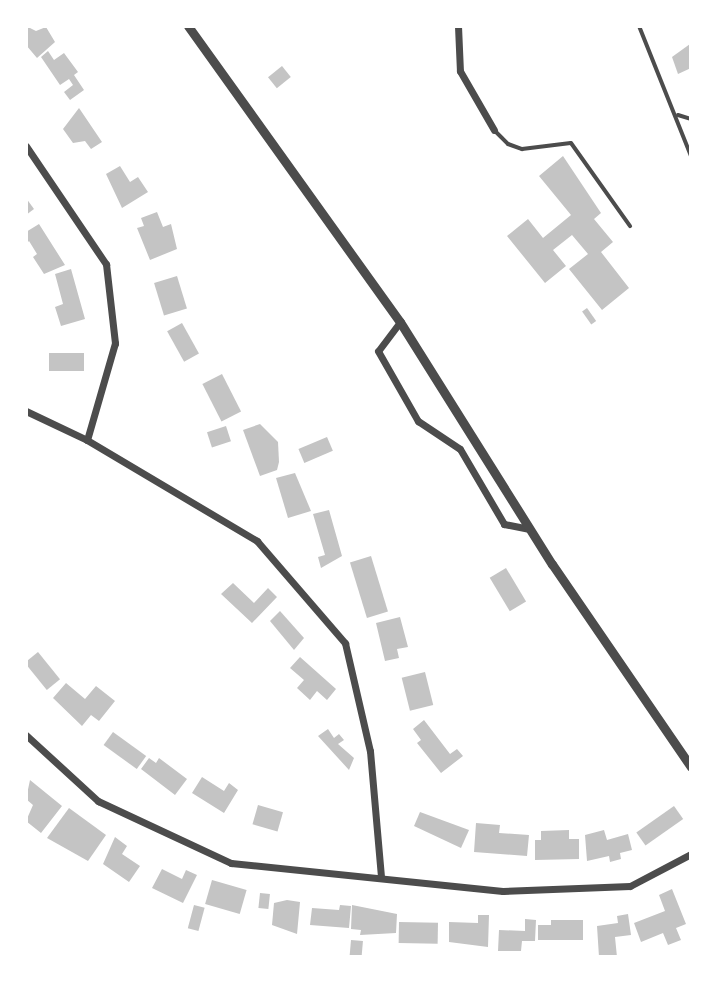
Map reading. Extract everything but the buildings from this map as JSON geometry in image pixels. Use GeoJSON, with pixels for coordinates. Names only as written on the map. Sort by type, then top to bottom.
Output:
{"type":"FeatureCollection","features":[{"type":"Feature","properties":{"kind":"street"},"geometry":{"type":"LineString","coordinates":[[188,26],[400,322],[530,529],[691,767]]}},
{"type":"Feature","properties":{"kind":"street"},"geometry":{"type":"LineString","coordinates":[[458,26],[460,71],[494,130]]}},
{"type":"Feature","properties":{"kind":"street"},"geometry":{"type":"LineString","coordinates":[[26,146],[106,264],[115,343],[87,440]]}},
{"type":"Feature","properties":{"kind":"street"},"geometry":{"type":"LineString","coordinates":[[400,322],[378,351],[418,421],[460,449],[504,524],[530,529]]}},
{"type":"Feature","properties":{"kind":"street"},"geometry":{"type":"LineString","coordinates":[[26,411],[87,440],[257,541],[345,643],[370,751],[381,878]]}},
{"type":"Feature","properties":{"kind":"street"},"geometry":{"type":"LineString","coordinates":[[26,735],[98,801],[231,863],[503,891],[630,886],[691,854]]}},
{"type":"Feature","properties":{"kind":"lane"},"geometry":{"type":"LineString","coordinates":[[639,26],[691,156]]}},
{"type":"Feature","properties":{"kind":"lane"},"geometry":{"type":"LineString","coordinates":[[676,115],[691,119]]}},
{"type":"Feature","properties":{"kind":"lane"},"geometry":{"type":"LineString","coordinates":[[494,130],[508,144],[522,149],[571,143],[630,226]]}}]}
